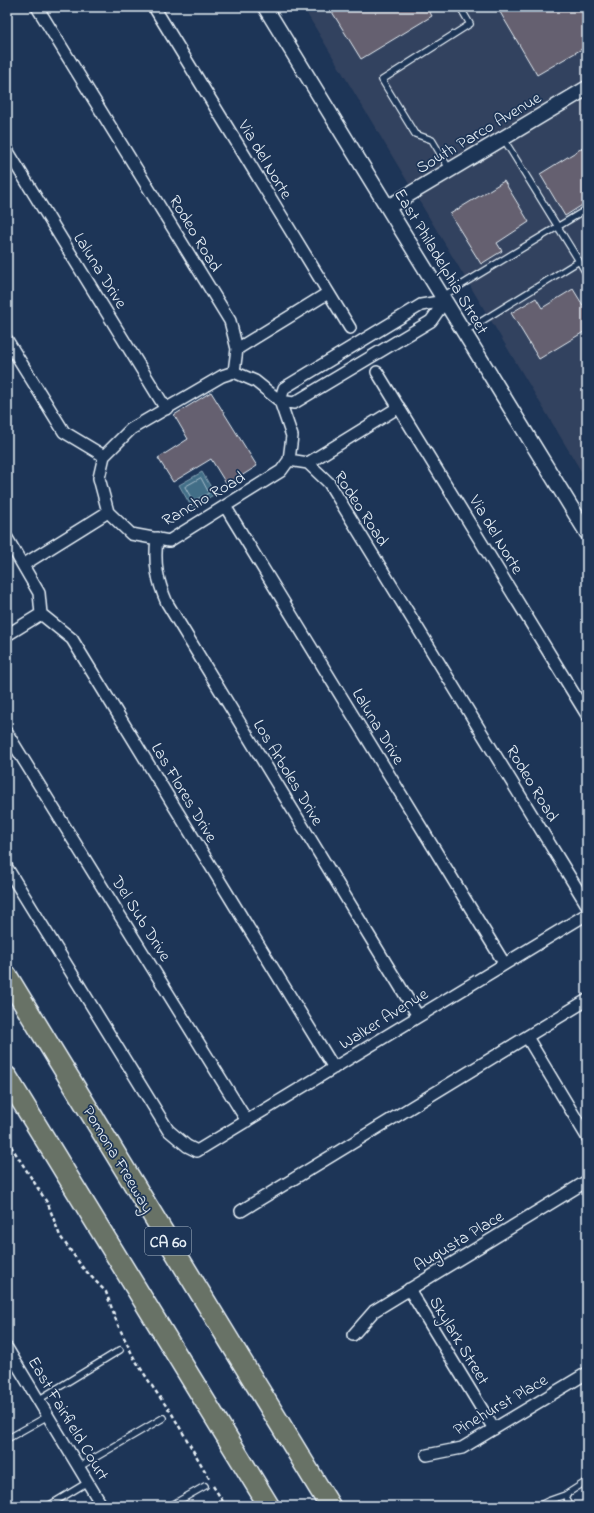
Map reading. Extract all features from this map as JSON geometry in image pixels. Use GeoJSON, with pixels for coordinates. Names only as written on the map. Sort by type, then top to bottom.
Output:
{"type":"FeatureCollection","features":[{"type":"Feature","properties":{"kind":"highway","name":"Pomona Freeway"},"geometry":{"type":"LineString","coordinates":[[7,976],[330,1506]]}},
{"type":"Feature","properties":{"kind":"highway","name":"CA 60"},"geometry":{"type":"LineString","coordinates":[[7,1078],[269,1506]]}},
{"type":"Feature","properties":{"kind":"street","name":"Rodeo Road"},"geometry":{"type":"LineString","coordinates":[[37,7],[230,321],[237,349],[234,372]]}},
{"type":"Feature","properties":{"kind":"street","name":"Via del Norte"},"geometry":{"type":"LineString","coordinates":[[154,7],[350,328]]}},
{"type":"Feature","properties":{"kind":"street","name":"East Philadelphia Street"},"geometry":{"type":"LineString","coordinates":[[265,7],[587,533]]}},
{"type":"Feature","properties":{"kind":"street","name":"South Parco Avenue"},"geometry":{"type":"LineString","coordinates":[[388,207],[587,88]]}},
{"type":"Feature","properties":{"kind":"street","name":"Laluna Drive"},"geometry":{"type":"LineString","coordinates":[[7,150],[166,409]]}},
{"type":"Feature","properties":{"kind":"street"},"geometry":{"type":"LineString","coordinates":[[237,349],[328,293]]}},
{"type":"Feature","properties":{"kind":"street"},"geometry":{"type":"LineString","coordinates":[[399,407],[308,463],[289,460],[292,436],[280,401],[284,388],[421,305],[444,299]]}},
{"type":"Feature","properties":{"kind":"street"},"geometry":{"type":"LineString","coordinates":[[23,565],[108,512],[99,478],[104,456],[131,428],[222,376],[234,372],[255,381],[280,401],[294,403],[431,321],[444,299]]}},
{"type":"Feature","properties":{"kind":"street"},"geometry":{"type":"LineString","coordinates":[[7,340],[64,432],[104,456]]}},
{"type":"Feature","properties":{"kind":"street","name":"Via del Norte"},"geometry":{"type":"LineString","coordinates":[[377,372],[587,715]]}},
{"type":"Feature","properties":{"kind":"street","name":"Rancho Road"},"geometry":{"type":"LineString","coordinates":[[108,512],[131,534],[169,541],[281,471],[289,460]]}},
{"type":"Feature","properties":{"kind":"street","name":"Rodeo Road"},"geometry":{"type":"LineString","coordinates":[[308,463],[330,483],[587,905]]}},
{"type":"Feature","properties":{"kind":"street","name":"Laluna Drive"},"geometry":{"type":"LineString","coordinates":[[225,506],[504,963]]}},
{"type":"Feature","properties":{"kind":"street"},"geometry":{"type":"LineString","coordinates":[[7,538],[39,593],[41,614],[7,635]]}},
{"type":"Feature","properties":{"kind":"street","name":"Los Arboles Drive"},"geometry":{"type":"LineString","coordinates":[[157,538],[155,560],[158,583],[167,604],[418,1016]]}},
{"type":"Feature","properties":{"kind":"street","name":"Las Flores Drive"},"geometry":{"type":"LineString","coordinates":[[41,614],[72,639],[334,1068]]}},
{"type":"Feature","properties":{"kind":"street","name":"Del Sub Drive"},"geometry":{"type":"LineString","coordinates":[[7,733],[247,1121]]}},
{"type":"Feature","properties":{"kind":"street","name":"Walker Avenue"},"geometry":{"type":"LineString","coordinates":[[7,868],[168,1130],[187,1146],[197,1152],[504,963],[587,914]]}},
{"type":"Feature","properties":{"kind":"street"},"geometry":{"type":"LineString","coordinates":[[241,1211],[587,1000]]}},
{"type":"Feature","properties":{"kind":"street"},"geometry":{"type":"LineString","coordinates":[[527,1037],[587,1136]]}},
{"type":"Feature","properties":{"kind":"street","name":"Augusta Place"},"geometry":{"type":"LineString","coordinates":[[354,1335],[374,1311],[587,1181]]}},
{"type":"Feature","properties":{"kind":"street","name":"Skylark Street"},"geometry":{"type":"LineString","coordinates":[[409,1289],[494,1429]]}},
{"type":"Feature","properties":{"kind":"street","name":"East Fairfield Court"},"geometry":{"type":"LineString","coordinates":[[8,1351],[102,1506]]}},
{"type":"Feature","properties":{"kind":"street","name":"Pinehurst Place"},"geometry":{"type":"LineString","coordinates":[[426,1456],[462,1448],[587,1373]]}},
{"type":"Feature","properties":{"kind":"lane"},"geometry":{"type":"LineString","coordinates":[[450,170],[432,140],[415,134],[382,80],[470,24],[460,7]]}},
{"type":"Feature","properties":{"kind":"lane"},"geometry":{"type":"LineString","coordinates":[[503,138],[587,275]]}},
{"type":"Feature","properties":{"kind":"lane"},"geometry":{"type":"LineString","coordinates":[[444,299],[557,226],[587,209]]}},
{"type":"Feature","properties":{"kind":"lane"},"geometry":{"type":"LineString","coordinates":[[464,332],[579,261]]}},
{"type":"Feature","properties":{"kind":"lane"},"geometry":{"type":"LineString","coordinates":[[38,1400],[120,1350]]}},
{"type":"Feature","properties":{"kind":"lane"},"geometry":{"type":"LineString","coordinates":[[7,1439],[48,1416]]}},
{"type":"Feature","properties":{"kind":"lane"},"geometry":{"type":"LineString","coordinates":[[79,1467],[163,1418]]}},
{"type":"Feature","properties":{"kind":"lane"},"geometry":{"type":"LineString","coordinates":[[538,1506],[548,1500],[565,1495],[587,1481]]}},
{"type":"Feature","properties":{"kind":"lane"},"geometry":{"type":"LineString","coordinates":[[48,1506],[88,1482]]}},
{"type":"Feature","properties":{"kind":"lane"},"geometry":{"type":"LineString","coordinates":[[170,1506],[205,1486]]}},
{"type":"Feature","properties":{"kind":"lane"},"geometry":{"type":"LineString","coordinates":[[565,1495],[571,1506]]}},
{"type":"Feature","properties":{"kind":"path"},"geometry":{"type":"LineString","coordinates":[[7,1140],[48,1204],[60,1236],[83,1268],[106,1292],[117,1323],[134,1358],[172,1414],[196,1458],[226,1506]]}},
{"type":"Feature","properties":{"kind":"shaded area"},"geometry":{"type":"Polygon","coordinates":[[[303,7],[587,7],[587,481],[303,7]]]}},
{"type":"Feature","properties":{"kind":"water"},"geometry":{"type":"Polygon","coordinates":[[[202,472],[215,494],[192,508],[179,485],[202,472]]]}},
{"type":"Feature","properties":{"kind":"building"},"geometry":{"type":"Polygon","coordinates":[[[329,7],[427,7],[432,16],[361,59],[329,7]]]}},
{"type":"Feature","properties":{"kind":"building"},"geometry":{"type":"Polygon","coordinates":[[[497,7],[587,7],[587,46],[537,75],[497,7]]]}},
{"type":"Feature","properties":{"kind":"building"},"geometry":{"type":"Polygon","coordinates":[[[587,145],[587,202],[565,216],[540,174],[587,145]]]}},
{"type":"Feature","properties":{"kind":"building"},"geometry":{"type":"Polygon","coordinates":[[[504,181],[529,222],[497,243],[502,251],[481,264],[450,214],[504,181]]]}},
{"type":"Feature","properties":{"kind":"building"},"geometry":{"type":"Polygon","coordinates":[[[573,289],[587,312],[587,330],[539,359],[511,313],[536,298],[542,308],[573,289]]]}},
{"type":"Feature","properties":{"kind":"building"},"geometry":{"type":"Polygon","coordinates":[[[211,392],[257,466],[227,485],[211,459],[173,482],[158,458],[188,439],[174,415],[211,392]]]}}]}
